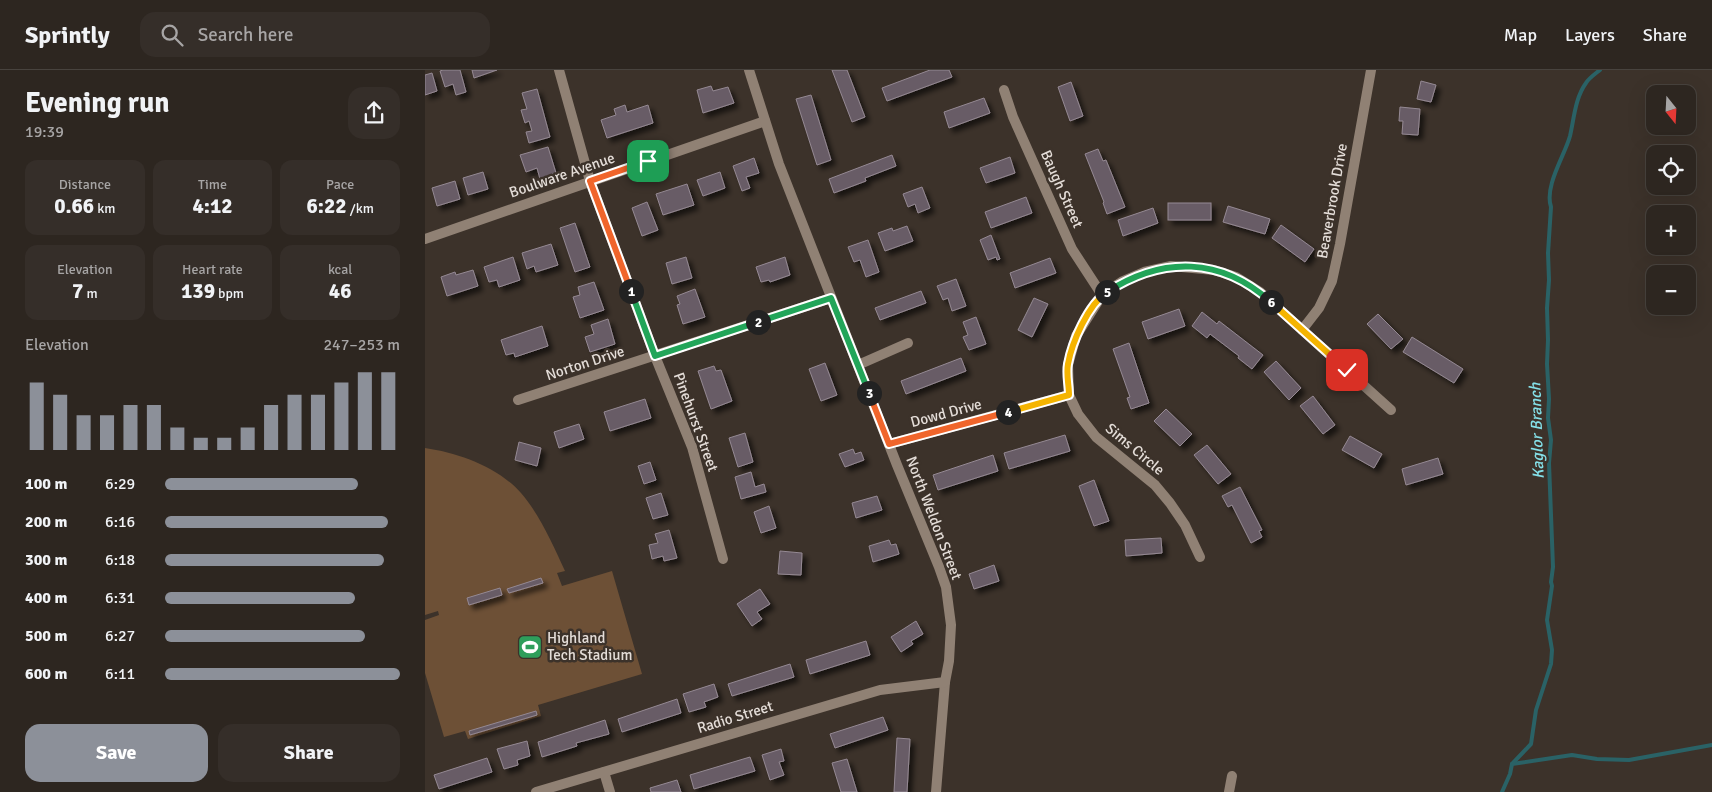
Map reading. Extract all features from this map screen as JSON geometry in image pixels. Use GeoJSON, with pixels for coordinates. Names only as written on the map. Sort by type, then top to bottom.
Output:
{"type":"FeatureCollection","features":[{"type":"Feature","properties":{"kind":"street","name":"Pinehurst Street"},"geometry":{"type":"LineString","coordinates":[[559,70],[590,181],[655,356],[692,446],[723,559]]}},
{"type":"Feature","properties":{"kind":"street","name":"North Weldon Street"},"geometry":{"type":"LineString","coordinates":[[749,70],[779,164],[946,587],[951,625],[936,792]]}},
{"type":"Feature","properties":{"kind":"street","name":"Beaverbrook Drive"},"geometry":{"type":"LineString","coordinates":[[1302,330],[1319,308],[1332,281],[1341,244],[1371,70]]}},
{"type":"Feature","properties":{"kind":"street","name":"Baugh Street"},"geometry":{"type":"LineString","coordinates":[[1004,90],[1021,134],[1072,249],[1102,295]]}},
{"type":"Feature","properties":{"kind":"street","name":"Boulware Avenue"},"geometry":{"type":"LineString","coordinates":[[425,239],[765,121]]}},
{"type":"Feature","properties":{"kind":"street","name":"Sims Circle"},"geometry":{"type":"LineString","coordinates":[[1200,556],[1185,525],[1170,503],[1155,485],[1096,437],[1079,414],[1069,395],[1068,365],[1076,336],[1102,295],[1144,272],[1171,266],[1214,270],[1236,277],[1260,292],[1391,410]]}},
{"type":"Feature","properties":{"kind":"street","name":"Norton Drive"},"geometry":{"type":"LineString","coordinates":[[518,400],[831,298]]}},
{"type":"Feature","properties":{"kind":"street"},"geometry":{"type":"LineString","coordinates":[[858,365],[907,344]]}},
{"type":"Feature","properties":{"kind":"street","name":"Dowd Drive"},"geometry":{"type":"LineString","coordinates":[[889,444],[1069,395]]}},
{"type":"Feature","properties":{"kind":"street","name":"Radio Street"},"geometry":{"type":"LineString","coordinates":[[536,792],[880,690],[945,682]]}},
{"type":"Feature","properties":{"kind":"street"},"geometry":{"type":"LineString","coordinates":[[604,772],[610,792]]}},
{"type":"Feature","properties":{"kind":"street"},"geometry":{"type":"LineString","coordinates":[[1229,792],[1232,776]]}},
{"type":"Feature","properties":{"kind":"shaded area","name":"Highland Tech Stadium"},"geometry":{"type":"Polygon","coordinates":[[[425,448],[451,453],[477,463],[501,476],[521,493],[540,520],[565,571],[557,573],[562,586],[612,571],[642,674],[538,705],[541,716],[468,739],[465,731],[444,737],[425,673],[425,620],[439,615],[438,611],[425,615],[425,448]]]}},
{"type":"Feature","properties":{"kind":"building"},"geometry":{"type":"Polygon","coordinates":[[[460,70],[466,92],[456,95],[453,84],[445,87],[440,71],[460,70]]]}},
{"type":"Feature","properties":{"kind":"building"},"geometry":{"type":"Polygon","coordinates":[[[472,70],[497,70],[474,78],[472,70]]]}},
{"type":"Feature","properties":{"kind":"building"},"geometry":{"type":"Polygon","coordinates":[[[832,70],[847,70],[865,117],[852,122],[832,70]]]}},
{"type":"Feature","properties":{"kind":"building"},"geometry":{"type":"Polygon","coordinates":[[[930,70],[949,70],[952,77],[887,101],[882,88],[930,70]]]}},
{"type":"Feature","properties":{"kind":"building"},"geometry":{"type":"Polygon","coordinates":[[[432,73],[437,91],[425,95],[425,75],[432,73]]]}},
{"type":"Feature","properties":{"kind":"building"},"geometry":{"type":"Polygon","coordinates":[[[1421,81],[1436,85],[1431,102],[1417,99],[1421,81]]]}},
{"type":"Feature","properties":{"kind":"building"},"geometry":{"type":"Polygon","coordinates":[[[1071,82],[1083,116],[1070,121],[1058,87],[1071,82]]]}},
{"type":"Feature","properties":{"kind":"building"},"geometry":{"type":"Polygon","coordinates":[[[711,86],[713,91],[728,87],[734,103],[703,113],[697,90],[711,86]]]}},
{"type":"Feature","properties":{"kind":"building"},"geometry":{"type":"Polygon","coordinates":[[[537,89],[550,137],[529,143],[526,132],[532,131],[529,121],[525,123],[521,110],[527,109],[522,93],[537,89]]]}},
{"type":"Feature","properties":{"kind":"building"},"geometry":{"type":"Polygon","coordinates":[[[811,95],[831,160],[817,165],[796,99],[811,95]]]}},
{"type":"Feature","properties":{"kind":"building"},"geometry":{"type":"Polygon","coordinates":[[[984,98],[990,113],[949,128],[944,112],[984,98]]]}},
{"type":"Feature","properties":{"kind":"building"},"geometry":{"type":"Polygon","coordinates":[[[625,105],[627,112],[648,105],[653,123],[607,138],[601,120],[616,115],[614,109],[625,105]]]}},
{"type":"Feature","properties":{"kind":"building"},"geometry":{"type":"Polygon","coordinates":[[[1400,107],[1420,109],[1418,135],[1402,134],[1403,121],[1399,121],[1400,107]]]}},
{"type":"Feature","properties":{"kind":"building"},"geometry":{"type":"Polygon","coordinates":[[[548,147],[556,173],[540,179],[537,168],[526,172],[520,155],[548,147]]]}},
{"type":"Feature","properties":{"kind":"building"},"geometry":{"type":"Polygon","coordinates":[[[1098,149],[1103,161],[1106,160],[1125,207],[1107,214],[1085,154],[1098,149]]]}},
{"type":"Feature","properties":{"kind":"building"},"geometry":{"type":"Polygon","coordinates":[[[892,155],[896,166],[865,178],[866,181],[834,193],[829,179],[892,155]]]}},
{"type":"Feature","properties":{"kind":"building"},"geometry":{"type":"Polygon","coordinates":[[[1010,157],[1015,173],[986,183],[980,168],[1010,157]]]}},
{"type":"Feature","properties":{"kind":"building"},"geometry":{"type":"Polygon","coordinates":[[[754,158],[759,173],[746,177],[750,188],[742,191],[733,166],[754,158]]]}},
{"type":"Feature","properties":{"kind":"building"},"geometry":{"type":"Polygon","coordinates":[[[483,172],[488,189],[468,195],[463,178],[483,172]]]}},
{"type":"Feature","properties":{"kind":"building"},"geometry":{"type":"Polygon","coordinates":[[[720,172],[725,188],[703,196],[697,180],[720,172]]]}},
{"type":"Feature","properties":{"kind":"building"},"geometry":{"type":"Polygon","coordinates":[[[455,181],[460,199],[437,206],[432,188],[455,181]]]}},
{"type":"Feature","properties":{"kind":"building"},"geometry":{"type":"Polygon","coordinates":[[[687,184],[694,205],[663,215],[656,194],[687,184]]]}},
{"type":"Feature","properties":{"kind":"building"},"geometry":{"type":"Polygon","coordinates":[[[922,187],[930,208],[918,213],[915,204],[908,207],[903,194],[922,187]]]}},
{"type":"Feature","properties":{"kind":"building"},"geometry":{"type":"Polygon","coordinates":[[[1026,197],[1032,213],[991,228],[985,212],[1026,197]]]}},
{"type":"Feature","properties":{"kind":"building"},"geometry":{"type":"Polygon","coordinates":[[[647,202],[658,230],[642,236],[632,208],[647,202]]]}},
{"type":"Feature","properties":{"kind":"building"},"geometry":{"type":"Polygon","coordinates":[[[1168,203],[1211,203],[1211,220],[1168,220],[1168,203]]]}},
{"type":"Feature","properties":{"kind":"building"},"geometry":{"type":"Polygon","coordinates":[[[1228,206],[1270,219],[1265,234],[1223,222],[1228,206]]]}},
{"type":"Feature","properties":{"kind":"building"},"geometry":{"type":"Polygon","coordinates":[[[1153,208],[1158,223],[1123,236],[1118,220],[1153,208]]]}},
{"type":"Feature","properties":{"kind":"building"},"geometry":{"type":"Polygon","coordinates":[[[575,223],[590,267],[575,272],[560,228],[575,223]]]}},
{"type":"Feature","properties":{"kind":"building"},"geometry":{"type":"Polygon","coordinates":[[[1281,225],[1314,249],[1305,262],[1272,238],[1281,225]]]}},
{"type":"Feature","properties":{"kind":"building"},"geometry":{"type":"Polygon","coordinates":[[[907,226],[913,241],[885,251],[878,233],[892,228],[893,231],[907,226]]]}},
{"type":"Feature","properties":{"kind":"building"},"geometry":{"type":"Polygon","coordinates":[[[991,235],[1000,259],[997,260],[996,257],[988,260],[980,240],[991,235]]]}},
{"type":"Feature","properties":{"kind":"building"},"geometry":{"type":"Polygon","coordinates":[[[868,240],[879,272],[866,277],[860,260],[854,262],[848,247],[868,240]]]}},
{"type":"Feature","properties":{"kind":"building"},"geometry":{"type":"Polygon","coordinates":[[[551,244],[558,265],[536,272],[534,266],[527,269],[522,253],[551,244]]]}},
{"type":"Feature","properties":{"kind":"building"},"geometry":{"type":"Polygon","coordinates":[[[513,257],[520,280],[499,287],[497,280],[489,282],[484,267],[513,257]]]}},
{"type":"Feature","properties":{"kind":"building"},"geometry":{"type":"Polygon","coordinates":[[[686,257],[692,278],[672,284],[666,263],[686,257]]]}},
{"type":"Feature","properties":{"kind":"building"},"geometry":{"type":"Polygon","coordinates":[[[785,257],[790,275],[770,282],[769,280],[761,282],[756,267],[785,257]]]}},
{"type":"Feature","properties":{"kind":"building"},"geometry":{"type":"Polygon","coordinates":[[[1050,258],[1056,273],[1015,288],[1010,273],[1050,258]]]}},
{"type":"Feature","properties":{"kind":"building"},"geometry":{"type":"Polygon","coordinates":[[[473,270],[478,286],[447,296],[441,277],[455,272],[456,275],[473,270]]]}},
{"type":"Feature","properties":{"kind":"building"},"geometry":{"type":"Polygon","coordinates":[[[956,279],[966,306],[952,311],[948,298],[943,300],[937,286],[956,279]]]}},
{"type":"Feature","properties":{"kind":"building"},"geometry":{"type":"Polygon","coordinates":[[[594,282],[604,310],[580,318],[573,297],[580,295],[578,287],[594,282]]]}},
{"type":"Feature","properties":{"kind":"building"},"geometry":{"type":"Polygon","coordinates":[[[695,289],[705,317],[683,324],[677,305],[680,304],[677,296],[695,289]]]}},
{"type":"Feature","properties":{"kind":"building"},"geometry":{"type":"Polygon","coordinates":[[[921,291],[926,303],[880,320],[875,308],[921,291]]]}},
{"type":"Feature","properties":{"kind":"building"},"geometry":{"type":"Polygon","coordinates":[[[1034,298],[1048,304],[1032,337],[1018,330],[1034,298]]]}},
{"type":"Feature","properties":{"kind":"building"},"geometry":{"type":"Polygon","coordinates":[[[1179,309],[1185,326],[1148,339],[1142,322],[1179,309]]]}},
{"type":"Feature","properties":{"kind":"building"},"geometry":{"type":"Polygon","coordinates":[[[1202,312],[1217,324],[1219,321],[1263,355],[1252,369],[1238,358],[1239,356],[1210,334],[1207,338],[1192,326],[1202,312]]]}},
{"type":"Feature","properties":{"kind":"building"},"geometry":{"type":"Polygon","coordinates":[[[1378,314],[1403,339],[1391,349],[1367,324],[1378,314]]]}},
{"type":"Feature","properties":{"kind":"building"},"geometry":{"type":"Polygon","coordinates":[[[976,317],[986,344],[969,350],[963,337],[968,335],[963,322],[976,317]]]}},
{"type":"Feature","properties":{"kind":"building"},"geometry":{"type":"Polygon","coordinates":[[[608,319],[615,344],[590,352],[585,337],[594,334],[591,325],[608,319]]]}},
{"type":"Feature","properties":{"kind":"building"},"geometry":{"type":"Polygon","coordinates":[[[542,326],[548,346],[515,357],[514,353],[506,355],[501,340],[542,326]]]}},
{"type":"Feature","properties":{"kind":"building"},"geometry":{"type":"Polygon","coordinates":[[[1412,337],[1463,369],[1454,383],[1403,352],[1412,337]]]}},
{"type":"Feature","properties":{"kind":"building"},"geometry":{"type":"Polygon","coordinates":[[[1129,343],[1149,403],[1131,409],[1127,398],[1130,397],[1113,349],[1129,343]]]}},
{"type":"Feature","properties":{"kind":"building"},"geometry":{"type":"Polygon","coordinates":[[[961,358],[966,371],[906,394],[901,381],[961,358]]]}},
{"type":"Feature","properties":{"kind":"building"},"geometry":{"type":"Polygon","coordinates":[[[1276,361],[1301,388],[1289,400],[1264,372],[1276,361]]]}},
{"type":"Feature","properties":{"kind":"building"},"geometry":{"type":"Polygon","coordinates":[[[825,363],[837,395],[821,401],[809,369],[825,363]]]}},
{"type":"Feature","properties":{"kind":"building"},"geometry":{"type":"Polygon","coordinates":[[[714,366],[716,371],[721,370],[732,401],[711,409],[698,371],[714,366]]]}},
{"type":"Feature","properties":{"kind":"building"},"geometry":{"type":"Polygon","coordinates":[[[1313,396],[1335,425],[1323,434],[1300,406],[1313,396]]]}},
{"type":"Feature","properties":{"kind":"building"},"geometry":{"type":"Polygon","coordinates":[[[645,399],[651,418],[610,431],[604,412],[645,399]]]}},
{"type":"Feature","properties":{"kind":"building"},"geometry":{"type":"Polygon","coordinates":[[[1166,409],[1192,434],[1180,446],[1154,421],[1166,409]]]}},
{"type":"Feature","properties":{"kind":"building"},"geometry":{"type":"Polygon","coordinates":[[[579,424],[584,439],[559,448],[554,432],[579,424]]]}},
{"type":"Feature","properties":{"kind":"building"},"geometry":{"type":"Polygon","coordinates":[[[745,433],[753,462],[738,467],[729,438],[745,433]]]}},
{"type":"Feature","properties":{"kind":"building"},"geometry":{"type":"Polygon","coordinates":[[[1065,435],[1070,451],[1009,469],[1004,453],[1065,435]]]}},
{"type":"Feature","properties":{"kind":"building"},"geometry":{"type":"Polygon","coordinates":[[[1350,436],[1382,454],[1374,468],[1342,450],[1350,436]]]}},
{"type":"Feature","properties":{"kind":"building"},"geometry":{"type":"Polygon","coordinates":[[[519,442],[541,448],[537,466],[515,460],[519,442]]]}},
{"type":"Feature","properties":{"kind":"building"},"geometry":{"type":"Polygon","coordinates":[[[1207,445],[1231,474],[1218,484],[1194,455],[1207,445]]]}},
{"type":"Feature","properties":{"kind":"building"},"geometry":{"type":"Polygon","coordinates":[[[853,449],[855,454],[861,452],[864,460],[845,467],[839,454],[853,449]]]}},
{"type":"Feature","properties":{"kind":"building"},"geometry":{"type":"Polygon","coordinates":[[[993,455],[998,471],[938,490],[933,475],[993,455]]]}},
{"type":"Feature","properties":{"kind":"building"},"geometry":{"type":"Polygon","coordinates":[[[1438,458],[1443,474],[1406,485],[1402,469],[1438,458]]]}},
{"type":"Feature","properties":{"kind":"building"},"geometry":{"type":"Polygon","coordinates":[[[650,462],[656,480],[644,484],[638,466],[650,462]]]}},
{"type":"Feature","properties":{"kind":"building"},"geometry":{"type":"Polygon","coordinates":[[[751,472],[755,487],[764,484],[766,492],[741,499],[735,477],[751,472]]]}},
{"type":"Feature","properties":{"kind":"building"},"geometry":{"type":"Polygon","coordinates":[[[1094,480],[1109,521],[1094,526],[1079,486],[1094,480]]]}},
{"type":"Feature","properties":{"kind":"building"},"geometry":{"type":"Polygon","coordinates":[[[1240,487],[1262,530],[1259,531],[1262,537],[1251,543],[1232,505],[1228,507],[1222,496],[1240,487]]]}},
{"type":"Feature","properties":{"kind":"building"},"geometry":{"type":"Polygon","coordinates":[[[661,493],[668,515],[653,519],[646,498],[661,493]]]}},
{"type":"Feature","properties":{"kind":"building"},"geometry":{"type":"Polygon","coordinates":[[[877,496],[882,510],[856,518],[852,503],[877,496]]]}},
{"type":"Feature","properties":{"kind":"building"},"geometry":{"type":"Polygon","coordinates":[[[769,506],[776,528],[761,533],[754,512],[769,506]]]}},
{"type":"Feature","properties":{"kind":"building"},"geometry":{"type":"Polygon","coordinates":[[[669,530],[677,558],[664,561],[663,556],[652,559],[649,545],[658,543],[655,534],[669,530]]]}},
{"type":"Feature","properties":{"kind":"building"},"geometry":{"type":"Polygon","coordinates":[[[1161,538],[1162,553],[1126,556],[1125,540],[1161,538]]]}},
{"type":"Feature","properties":{"kind":"building"},"geometry":{"type":"Polygon","coordinates":[[[889,540],[891,545],[896,544],[899,554],[873,562],[869,546],[889,540]]]}},
{"type":"Feature","properties":{"kind":"building"},"geometry":{"type":"Polygon","coordinates":[[[780,551],[802,553],[801,575],[778,574],[780,551]]]}},
{"type":"Feature","properties":{"kind":"building"},"geometry":{"type":"Polygon","coordinates":[[[994,565],[999,581],[974,589],[969,574],[994,565]]]}},
{"type":"Feature","properties":{"kind":"building"},"geometry":{"type":"Polygon","coordinates":[[[541,578],[543,583],[509,593],[507,589],[541,578]]]}},
{"type":"Feature","properties":{"kind":"building"},"geometry":{"type":"Polygon","coordinates":[[[500,588],[502,595],[469,605],[467,598],[500,588]]]}},
{"type":"Feature","properties":{"kind":"building"},"geometry":{"type":"Polygon","coordinates":[[[760,589],[770,604],[757,612],[762,619],[752,626],[737,604],[760,589]]]}},
{"type":"Feature","properties":{"kind":"building"},"geometry":{"type":"Polygon","coordinates":[[[916,621],[923,634],[911,641],[913,644],[901,652],[891,637],[916,621]]]}},
{"type":"Feature","properties":{"kind":"building"},"geometry":{"type":"Polygon","coordinates":[[[866,641],[870,655],[810,674],[806,660],[866,641]]]}},
{"type":"Feature","properties":{"kind":"building"},"geometry":{"type":"Polygon","coordinates":[[[790,664],[794,677],[732,696],[728,684],[790,664]]]}},
{"type":"Feature","properties":{"kind":"building"},"geometry":{"type":"Polygon","coordinates":[[[714,684],[718,697],[704,702],[706,707],[689,712],[683,694],[714,684]]]}},
{"type":"Feature","properties":{"kind":"building"},"geometry":{"type":"Polygon","coordinates":[[[677,699],[681,713],[622,732],[618,719],[677,699]]]}},
{"type":"Feature","properties":{"kind":"building"},"geometry":{"type":"Polygon","coordinates":[[[536,711],[537,715],[470,735],[469,731],[536,711]]]}},
{"type":"Feature","properties":{"kind":"building"},"geometry":{"type":"Polygon","coordinates":[[[883,717],[888,730],[835,748],[830,734],[883,717]]]}},
{"type":"Feature","properties":{"kind":"building"},"geometry":{"type":"Polygon","coordinates":[[[605,720],[609,734],[576,743],[577,746],[542,757],[538,742],[605,720]]]}},
{"type":"Feature","properties":{"kind":"building"},"geometry":{"type":"Polygon","coordinates":[[[897,738],[910,739],[907,792],[894,792],[897,738]]]}},
{"type":"Feature","properties":{"kind":"building"},"geometry":{"type":"Polygon","coordinates":[[[527,741],[530,756],[517,760],[518,765],[504,769],[497,749],[527,741]]]}},
{"type":"Feature","properties":{"kind":"building"},"geometry":{"type":"Polygon","coordinates":[[[781,749],[784,761],[779,762],[784,775],[770,780],[762,755],[781,749]]]}},
{"type":"Feature","properties":{"kind":"building"},"geometry":{"type":"Polygon","coordinates":[[[750,757],[755,771],[694,789],[690,775],[750,757]]]}},
{"type":"Feature","properties":{"kind":"building"},"geometry":{"type":"Polygon","coordinates":[[[487,758],[492,772],[439,789],[434,775],[487,758]]]}},
{"type":"Feature","properties":{"kind":"building"},"geometry":{"type":"Polygon","coordinates":[[[847,759],[857,792],[841,792],[832,763],[847,759]]]}},
{"type":"Feature","properties":{"kind":"building"},"geometry":{"type":"Polygon","coordinates":[[[677,780],[681,792],[651,792],[650,788],[677,780]]]}},
{"type":"Feature","properties":{"kind":"waterway","name":"Kaglor Branch"},"geometry":{"type":"LineString","coordinates":[[1502,792],[1512,764],[1531,744],[1536,710],[1551,664],[1552,650],[1547,620],[1553,567],[1549,463],[1551,440],[1548,418],[1547,364],[1550,190],[1570,136],[1579,95],[1587,81],[1600,70]]}},
{"type":"Feature","properties":{"kind":"waterway"},"geometry":{"type":"LineString","coordinates":[[1512,764],[1572,755],[1597,759],[1629,760],[1712,745]]}},
{"type":"Feature","properties":{"kind":"place","name":"Highland Tech Stadium"},"geometry":{"type":"Point","coordinates":[530,647]}},
{"type":"Feature","properties":{"kind":"route"},"geometry":{"type":"LineString","coordinates":[[648,161],[590,181],[655,356],[831,298],[889,444],[1069,395],[1068,365],[1076,336],[1102,295],[1144,272],[1171,266],[1214,270],[1236,277],[1260,292],[1347,370]]}}]}
